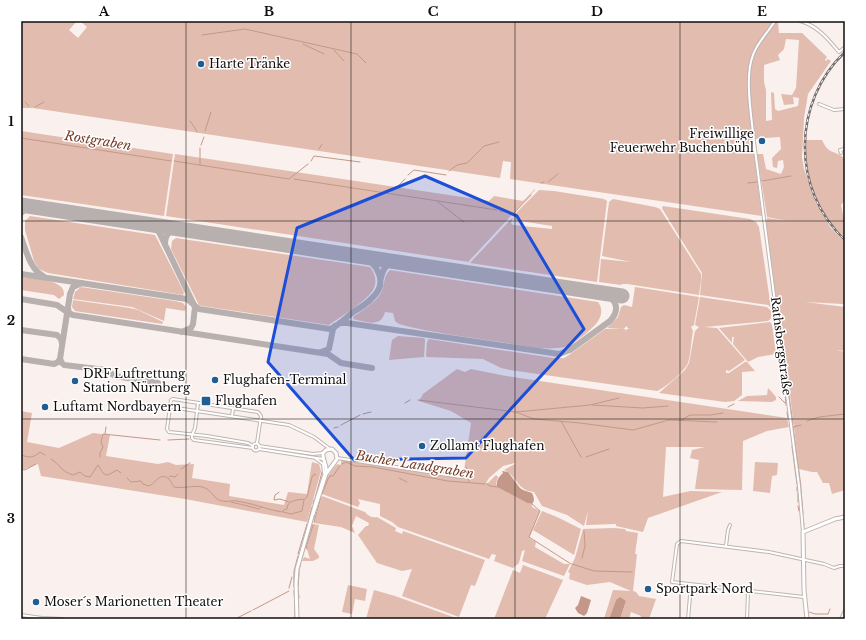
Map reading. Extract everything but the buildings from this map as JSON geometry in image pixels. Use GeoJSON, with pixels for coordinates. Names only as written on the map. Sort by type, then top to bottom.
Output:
{"type":"FeatureCollection","features":[{"type":"Feature","properties":{"kind":"main road"},"geometry":{"type":"LineString","coordinates":[[298,619],[297,571],[313,514],[324,476],[326,468],[323,453],[330,449],[336,452],[337,458],[326,474],[313,514]]}},
{"type":"Feature","properties":{"kind":"main road"},"geometry":{"type":"LineString","coordinates":[[324,461],[331,463],[335,462]]}},
{"type":"Feature","properties":{"kind":"main road"},"geometry":{"type":"LineString","coordinates":[[803,532],[835,519],[845,517]]}},
{"type":"Feature","properties":{"kind":"main road","name":"Rathsbergstraße"},"geometry":{"type":"LineString","coordinates":[[803,532],[803,560],[807,619]]}},
{"type":"Feature","properties":{"kind":"street","name":"Rathsbergstraße"},"geometry":{"type":"LineString","coordinates":[[774,21],[753,54],[750,73],[750,99],[754,142],[799,486],[803,532]]}},
{"type":"Feature","properties":{"kind":"street"},"geometry":{"type":"LineString","coordinates":[[800,21],[811,25],[823,34],[839,52],[845,47]]}},
{"type":"Feature","properties":{"kind":"street"},"geometry":{"type":"LineString","coordinates":[[810,21],[811,25]]}},
{"type":"Feature","properties":{"kind":"street"},"geometry":{"type":"LineString","coordinates":[[819,104],[834,110],[845,109]]}},
{"type":"Feature","properties":{"kind":"street"},"geometry":{"type":"LineString","coordinates":[[840,152],[840,150],[845,149]]}},
{"type":"Feature","properties":{"kind":"street"},"geometry":{"type":"LineString","coordinates":[[253,447],[257,443],[261,415],[258,412],[173,399],[171,400],[167,431],[248,443],[255,450],[259,449],[314,457],[324,461]]}},
{"type":"Feature","properties":{"kind":"street"},"geometry":{"type":"LineString","coordinates":[[198,403],[195,428],[192,435],[194,440],[253,447]]}},
{"type":"Feature","properties":{"kind":"street"},"geometry":{"type":"LineString","coordinates":[[170,407],[289,425],[314,437],[330,449]]}},
{"type":"Feature","properties":{"kind":"street"},"geometry":{"type":"LineString","coordinates":[[232,416],[234,409]]}},
{"type":"Feature","properties":{"kind":"street"},"geometry":{"type":"LineString","coordinates":[[257,443],[259,449]]}},
{"type":"Feature","properties":{"kind":"street"},"geometry":{"type":"LineString","coordinates":[[259,446],[313,454],[323,453]]}},
{"type":"Feature","properties":{"kind":"street"},"geometry":{"type":"LineString","coordinates":[[314,457],[323,464],[324,476]]}},
{"type":"Feature","properties":{"kind":"street"},"geometry":{"type":"LineString","coordinates":[[337,458],[461,477]]}},
{"type":"Feature","properties":{"kind":"street"},"geometry":{"type":"LineString","coordinates":[[726,546],[730,525]]}},
{"type":"Feature","properties":{"kind":"street"},"geometry":{"type":"LineString","coordinates":[[805,597],[672,582],[677,544],[679,541],[726,546],[769,552],[824,564],[834,568],[845,566]]}},
{"type":"Feature","properties":{"kind":"street"},"geometry":{"type":"LineString","coordinates":[[688,619],[691,585]]}},
{"type":"Feature","properties":{"kind":"street"},"geometry":{"type":"LineString","coordinates":[[747,619],[748,591]]}},
{"type":"Feature","properties":{"kind":"street"},"geometry":{"type":"LineString","coordinates":[[841,619],[845,612]]}},
{"type":"Feature","properties":{"kind":"street"},"geometry":{"type":"LineString","coordinates":[[21,615],[62,619]]}},
{"type":"Feature","properties":{"kind":"highlighted area"},"geometry":{"type":"Polygon","coordinates":[[[425,176],[517,216],[584,329],[466,458],[354,460],[268,362],[297,228],[425,176]]]}},
{"type":"Feature","properties":{"kind":"shaded area"},"geometry":{"type":"Polygon","coordinates":[[[21,21],[77,21],[69,30],[78,38],[87,27],[80,21],[778,21],[779,33],[802,33],[827,57],[825,60],[826,61],[828,59],[831,61],[808,94],[804,118],[802,157],[804,169],[816,203],[830,227],[845,242],[845,302],[843,304],[805,302],[845,307],[845,351],[836,350],[845,352],[845,490],[832,494],[829,483],[823,483],[817,472],[799,469],[781,320],[776,299],[766,223],[767,218],[787,221],[767,217],[757,154],[763,154],[766,169],[781,174],[784,167],[783,160],[778,161],[777,168],[773,167],[772,158],[781,149],[780,137],[752,139],[762,216],[510,179],[511,162],[503,161],[500,178],[33,108],[21,108],[21,21]],[[786,39],[784,49],[778,55],[780,60],[764,65],[766,121],[772,120],[771,92],[774,93],[775,109],[778,111],[798,106],[799,98],[793,97],[794,104],[784,105],[781,94],[792,95],[796,88],[799,40],[786,39]]]}},
{"type":"Feature","properties":{"kind":"shaded area"},"geometry":{"type":"Polygon","coordinates":[[[21,131],[173,154],[164,216],[21,195],[21,131]]]}},
{"type":"Feature","properties":{"kind":"shaded area"},"geometry":{"type":"Polygon","coordinates":[[[806,140],[822,140],[827,148],[845,159],[845,200],[841,205],[845,224],[845,237],[828,220],[813,192],[806,161],[806,140]]]}},
{"type":"Feature","properties":{"kind":"shaded area"},"geometry":{"type":"Polygon","coordinates":[[[175,154],[489,201],[494,196],[523,201],[535,190],[469,262],[166,216],[175,154]]]}},
{"type":"Feature","properties":{"kind":"shaded area"},"geometry":{"type":"Polygon","coordinates":[[[539,190],[604,199],[607,201],[597,282],[470,263],[513,217],[511,223],[513,225],[552,229],[552,226],[514,220],[514,215],[539,190]]]}},
{"type":"Feature","properties":{"kind":"shaded area"},"geometry":{"type":"Polygon","coordinates":[[[613,199],[660,209],[701,274],[699,295],[627,284],[621,285],[599,282],[601,259],[631,262],[602,256],[609,202],[613,199]]]}},
{"type":"Feature","properties":{"kind":"shaded area"},"geometry":{"type":"Polygon","coordinates":[[[663,206],[750,219],[756,222],[759,227],[771,308],[768,305],[700,295],[702,273],[663,210],[663,206]]]}},
{"type":"Feature","properties":{"kind":"shaded area"},"geometry":{"type":"Polygon","coordinates":[[[30,216],[155,235],[184,292],[183,295],[48,273],[39,269],[34,261],[25,230],[25,221],[30,216]]]}},
{"type":"Feature","properties":{"kind":"shaded area"},"geometry":{"type":"Polygon","coordinates":[[[176,238],[370,267],[375,277],[375,285],[371,293],[366,298],[329,325],[202,306],[199,305],[171,249],[172,241],[176,238]]]}},
{"type":"Feature","properties":{"kind":"shaded area"},"geometry":{"type":"Polygon","coordinates":[[[390,270],[598,302],[601,308],[601,314],[594,326],[578,340],[568,346],[551,348],[530,347],[424,330],[399,324],[395,321],[393,313],[385,312],[380,320],[372,323],[353,319],[354,316],[376,300],[381,293],[386,275],[390,270]]]}},
{"type":"Feature","properties":{"kind":"shaded area"},"geometry":{"type":"Polygon","coordinates":[[[21,277],[40,279],[54,283],[60,286],[64,295],[59,299],[54,295],[21,290],[21,277]]]}},
{"type":"Feature","properties":{"kind":"shaded area"},"geometry":{"type":"Polygon","coordinates":[[[81,287],[175,301],[183,303],[186,307],[185,311],[166,308],[164,321],[132,307],[73,299],[75,292],[81,287]]]}},
{"type":"Feature","properties":{"kind":"shaded area"},"geometry":{"type":"Polygon","coordinates":[[[635,287],[699,297],[694,325],[691,327],[693,331],[688,363],[683,371],[657,391],[510,370],[501,368],[483,359],[426,356],[427,342],[429,339],[553,358],[564,358],[605,329],[623,328],[607,328],[618,317],[621,307],[624,305],[632,307],[635,287]]]}},
{"type":"Feature","properties":{"kind":"shaded area"},"geometry":{"type":"Polygon","coordinates":[[[700,297],[767,307],[771,311],[771,318],[768,321],[704,327],[717,328],[745,360],[728,372],[729,371],[726,370],[726,373],[729,373],[745,362],[747,362],[755,371],[742,372],[742,395],[734,401],[725,402],[659,393],[685,370],[689,363],[695,331],[699,327],[695,325],[700,297]]]}},
{"type":"Feature","properties":{"kind":"shaded area"},"geometry":{"type":"Polygon","coordinates":[[[73,300],[130,308],[138,310],[163,322],[162,324],[75,311],[72,307],[73,300]]]}},
{"type":"Feature","properties":{"kind":"shaded area"},"geometry":{"type":"Polygon","coordinates":[[[770,322],[772,325],[776,354],[758,357],[748,362],[733,344],[734,337],[732,337],[732,343],[719,328],[770,322]]]}},
{"type":"Feature","properties":{"kind":"shaded area"},"geometry":{"type":"Polygon","coordinates":[[[398,336],[424,338],[424,357],[389,360],[392,340],[398,336]]]}},
{"type":"Feature","properties":{"kind":"shaded area"},"geometry":{"type":"Polygon","coordinates":[[[457,369],[465,372],[471,369],[506,376],[787,418],[789,427],[767,431],[743,441],[742,490],[695,489],[699,460],[690,458],[692,450],[705,447],[666,447],[663,497],[690,491],[722,492],[648,518],[643,532],[616,526],[616,524],[586,525],[588,511],[584,526],[567,515],[542,506],[534,492],[528,491],[520,486],[509,473],[504,470],[515,463],[503,466],[489,478],[486,483],[488,483],[496,475],[498,477],[496,483],[497,487],[527,503],[532,504],[532,507],[540,511],[529,538],[536,542],[535,547],[564,564],[570,564],[564,576],[522,561],[525,550],[522,551],[519,563],[513,568],[494,561],[496,555],[492,554],[489,559],[398,527],[380,516],[380,504],[358,499],[360,503],[358,507],[322,494],[327,477],[336,465],[341,465],[341,460],[463,478],[471,423],[451,411],[419,401],[423,394],[457,369]]]}},
{"type":"Feature","properties":{"kind":"shaded area"},"geometry":{"type":"Polygon","coordinates":[[[768,388],[776,397],[776,400],[772,402],[738,401],[747,396],[767,395],[768,388]]]}},
{"type":"Feature","properties":{"kind":"shaded area"},"geometry":{"type":"Polygon","coordinates":[[[21,411],[32,413],[27,442],[59,448],[93,433],[110,435],[106,456],[158,464],[168,462],[176,465],[194,464],[192,478],[230,484],[229,496],[284,505],[288,492],[307,494],[312,462],[319,464],[321,471],[307,522],[185,499],[41,476],[38,464],[21,469],[21,411]]]}},
{"type":"Feature","properties":{"kind":"shaded area"},"geometry":{"type":"Polygon","coordinates":[[[755,462],[778,463],[777,475],[772,476],[770,493],[753,491],[755,462]]]}},
{"type":"Feature","properties":{"kind":"shaded area"},"geometry":{"type":"Polygon","coordinates":[[[502,471],[508,472],[520,488],[532,493],[534,502],[532,504],[527,503],[497,487],[497,481],[503,473],[502,471]]]}},
{"type":"Feature","properties":{"kind":"shaded area"},"geometry":{"type":"Polygon","coordinates":[[[322,496],[365,512],[367,515],[377,517],[396,528],[395,531],[402,534],[403,531],[485,560],[475,586],[471,585],[459,617],[402,596],[412,569],[402,571],[377,563],[358,535],[366,526],[368,526],[369,523],[356,516],[352,526],[355,533],[341,527],[314,523],[322,496]]]}},
{"type":"Feature","properties":{"kind":"shaded area"},"geometry":{"type":"Polygon","coordinates":[[[542,511],[581,529],[574,555],[533,530],[542,511]]]}},
{"type":"Feature","properties":{"kind":"shaded area"},"geometry":{"type":"Polygon","coordinates":[[[313,524],[319,525],[314,549],[319,558],[313,561],[302,561],[304,557],[310,559],[307,549],[306,550],[313,524]]]}},
{"type":"Feature","properties":{"kind":"shaded area"},"geometry":{"type":"Polygon","coordinates":[[[583,529],[625,529],[626,531],[638,533],[633,591],[639,596],[656,599],[649,619],[640,619],[641,616],[631,612],[629,619],[620,619],[626,601],[616,600],[609,619],[604,619],[613,590],[631,591],[610,582],[587,585],[569,579],[570,573],[568,572],[575,558],[583,529]]]}},
{"type":"Feature","properties":{"kind":"shaded area"},"geometry":{"type":"Polygon","coordinates":[[[523,565],[563,580],[545,619],[494,619],[513,570],[520,573],[523,565]]]}},
{"type":"Feature","properties":{"kind":"shaded area"},"geometry":{"type":"Polygon","coordinates":[[[348,585],[367,589],[365,601],[355,599],[352,614],[342,612],[348,585]]]}},
{"type":"Feature","properties":{"kind":"shaded area"},"geometry":{"type":"Polygon","coordinates":[[[374,590],[395,596],[459,619],[366,619],[374,590]]]}},
{"type":"Feature","properties":{"kind":"shaded area"},"geometry":{"type":"Polygon","coordinates":[[[581,596],[591,600],[587,613],[584,616],[578,613],[575,608],[578,605],[581,596]]]}},
{"type":"Feature","properties":{"kind":"shaded area"},"geometry":{"type":"Polygon","coordinates":[[[620,597],[626,601],[620,619],[609,619],[616,600],[620,597]]]}},
{"type":"Feature","properties":{"kind":"waterway"},"geometry":{"type":"LineString","coordinates":[[202,35],[245,29],[357,54],[366,63]]}},
{"type":"Feature","properties":{"kind":"waterway"},"geometry":{"type":"LineString","coordinates":[[303,44],[324,54]]}},
{"type":"Feature","properties":{"kind":"waterway"},"geometry":{"type":"LineString","coordinates":[[334,50],[344,61]]}},
{"type":"Feature","properties":{"kind":"waterway"},"geometry":{"type":"LineString","coordinates":[[25,102],[29,106]]}},
{"type":"Feature","properties":{"kind":"waterway"},"geometry":{"type":"LineString","coordinates":[[35,107],[44,102]]}},
{"type":"Feature","properties":{"kind":"waterway"},"geometry":{"type":"LineString","coordinates":[[205,131],[211,112]]}},
{"type":"Feature","properties":{"kind":"waterway"},"geometry":{"type":"LineString","coordinates":[[190,121],[197,132]]}},
{"type":"Feature","properties":{"kind":"waterway"},"geometry":{"type":"LineString","coordinates":[[201,145],[204,137]]}},
{"type":"Feature","properties":{"kind":"waterway","name":"Rostgraben"},"geometry":{"type":"LineString","coordinates":[[21,138],[171,161]]}},
{"type":"Feature","properties":{"kind":"waterway","name":"Rostgraben"},"geometry":{"type":"LineString","coordinates":[[449,171],[457,165],[467,163],[484,146],[499,142]]}},
{"type":"Feature","properties":{"kind":"waterway"},"geometry":{"type":"LineString","coordinates":[[319,149],[322,144]]}},
{"type":"Feature","properties":{"kind":"waterway"},"geometry":{"type":"LineString","coordinates":[[200,148],[200,165]]}},
{"type":"Feature","properties":{"kind":"waterway"},"geometry":{"type":"LineString","coordinates":[[311,161],[314,156],[360,162]]}},
{"type":"Feature","properties":{"kind":"waterway","name":"Rostgraben"},"geometry":{"type":"LineString","coordinates":[[174,161],[289,179],[308,164]]}},
{"type":"Feature","properties":{"kind":"waterway","name":"Rostgraben"},"geometry":{"type":"LineString","coordinates":[[408,175],[414,170],[446,175]]}},
{"type":"Feature","properties":{"kind":"waterway"},"geometry":{"type":"LineString","coordinates":[[548,182],[558,174]]}},
{"type":"Feature","properties":{"kind":"waterway"},"geometry":{"type":"LineString","coordinates":[[762,181],[791,176]]}},
{"type":"Feature","properties":{"kind":"waterway"},"geometry":{"type":"LineString","coordinates":[[294,179],[497,210]]}},
{"type":"Feature","properties":{"kind":"waterway","name":"Rostgraben"},"geometry":{"type":"LineString","coordinates":[[393,191],[405,179]]}},
{"type":"Feature","properties":{"kind":"waterway"},"geometry":{"type":"LineString","coordinates":[[748,183],[757,182]]}},
{"type":"Feature","properties":{"kind":"waterway"},"geometry":{"type":"LineString","coordinates":[[500,211],[514,213],[531,195]]}},
{"type":"Feature","properties":{"kind":"waterway"},"geometry":{"type":"LineString","coordinates":[[438,202],[464,222]]}},
{"type":"Feature","properties":{"kind":"waterway"},"geometry":{"type":"LineString","coordinates":[[776,299],[779,319]]}},
{"type":"Feature","properties":{"kind":"waterway"},"geometry":{"type":"LineString","coordinates":[[779,322],[785,366]]}},
{"type":"Feature","properties":{"kind":"waterway"},"geometry":{"type":"LineString","coordinates":[[785,368],[793,424]]}},
{"type":"Feature","properties":{"kind":"waterway"},"geometry":{"type":"LineString","coordinates":[[784,384],[786,405]]}},
{"type":"Feature","properties":{"kind":"waterway"},"geometry":{"type":"LineString","coordinates":[[779,397],[785,403]]}},
{"type":"Feature","properties":{"kind":"waterway"},"geometry":{"type":"LineString","coordinates":[[418,400],[516,412],[590,405],[619,398]]}},
{"type":"Feature","properties":{"kind":"waterway"},"geometry":{"type":"LineString","coordinates":[[405,403],[410,400]]}},
{"type":"Feature","properties":{"kind":"waterway"},"geometry":{"type":"LineString","coordinates":[[728,407],[734,404]]}},
{"type":"Feature","properties":{"kind":"waterway"},"geometry":{"type":"LineString","coordinates":[[592,405],[643,408],[668,406]]}},
{"type":"Feature","properties":{"kind":"waterway"},"geometry":{"type":"LineString","coordinates":[[363,414],[371,412]]}},
{"type":"Feature","properties":{"kind":"waterway"},"geometry":{"type":"LineString","coordinates":[[516,412],[534,419],[633,430],[669,420],[717,422]]}},
{"type":"Feature","properties":{"kind":"waterway"},"geometry":{"type":"LineString","coordinates":[[787,412],[788,419]]}},
{"type":"Feature","properties":{"kind":"waterway"},"geometry":{"type":"LineString","coordinates":[[680,421],[690,415],[711,415],[723,413]]}},
{"type":"Feature","properties":{"kind":"waterway"},"geometry":{"type":"LineString","coordinates":[[807,421],[819,417],[845,414]]}},
{"type":"Feature","properties":{"kind":"waterway"},"geometry":{"type":"LineString","coordinates":[[341,425],[360,415]]}},
{"type":"Feature","properties":{"kind":"waterway"},"geometry":{"type":"LineString","coordinates":[[561,421],[581,457]]}},
{"type":"Feature","properties":{"kind":"waterway"},"geometry":{"type":"LineString","coordinates":[[801,425],[793,427],[801,487]]}},
{"type":"Feature","properties":{"kind":"waterway","name":"Bucher Landgraben"},"geometry":{"type":"LineString","coordinates":[[105,434],[106,427]]}},
{"type":"Feature","properties":{"kind":"waterway"},"geometry":{"type":"LineString","coordinates":[[334,428],[338,427]]}},
{"type":"Feature","properties":{"kind":"waterway","name":"Bucher Landgraben"},"geometry":{"type":"LineString","coordinates":[[100,457],[103,447],[101,442],[103,434],[160,440]]}},
{"type":"Feature","properties":{"kind":"waterway","name":"Bucher Landgraben"},"geometry":{"type":"LineString","coordinates":[[168,440],[189,439]]}},
{"type":"Feature","properties":{"kind":"waterway"},"geometry":{"type":"LineString","coordinates":[[792,446],[797,484]]}},
{"type":"Feature","properties":{"kind":"waterway"},"geometry":{"type":"LineString","coordinates":[[586,457],[609,449]]}},
{"type":"Feature","properties":{"kind":"waterway"},"geometry":{"type":"LineString","coordinates":[[21,455],[31,457],[40,452],[45,455]]}},
{"type":"Feature","properties":{"kind":"waterway"},"geometry":{"type":"LineString","coordinates":[[51,459],[65,472],[73,475],[80,472],[85,476],[90,477],[98,465],[103,473],[108,475],[117,470],[121,473]]}},
{"type":"Feature","properties":{"kind":"waterway","name":"Bucher Landgraben"},"geometry":{"type":"LineString","coordinates":[[342,464],[346,462],[355,466],[373,467],[448,481],[485,484]]}},
{"type":"Feature","properties":{"kind":"waterway"},"geometry":{"type":"LineString","coordinates":[[181,469],[190,463]]}},
{"type":"Feature","properties":{"kind":"waterway"},"geometry":{"type":"LineString","coordinates":[[21,469],[25,470],[36,464]]}},
{"type":"Feature","properties":{"kind":"waterway","name":"Bucher Landgraben"},"geometry":{"type":"LineString","coordinates":[[330,476],[333,476],[340,466]]}},
{"type":"Feature","properties":{"kind":"waterway"},"geometry":{"type":"LineString","coordinates":[[466,467],[469,482]]}},
{"type":"Feature","properties":{"kind":"waterway"},"geometry":{"type":"LineString","coordinates":[[315,499],[322,472]]}},
{"type":"Feature","properties":{"kind":"waterway"},"geometry":{"type":"LineString","coordinates":[[169,477],[175,477],[178,474]]}},
{"type":"Feature","properties":{"kind":"waterway","name":"Bucher Landgraben"},"geometry":{"type":"LineString","coordinates":[[127,478],[131,482],[141,481],[143,484],[149,486],[163,476],[170,480],[174,487],[202,487],[207,489],[221,501],[243,502],[282,512],[287,509],[287,506],[291,502],[305,499],[307,497],[312,477],[314,474],[316,475]]}},
{"type":"Feature","properties":{"kind":"waterway"},"geometry":{"type":"LineString","coordinates":[[322,494],[330,476]]}},
{"type":"Feature","properties":{"kind":"waterway"},"geometry":{"type":"LineString","coordinates":[[399,478],[407,482]]}},
{"type":"Feature","properties":{"kind":"waterway","name":"Bucher Landgraben"},"geometry":{"type":"LineString","coordinates":[[487,484],[497,487]]}},
{"type":"Feature","properties":{"kind":"waterway"},"geometry":{"type":"LineString","coordinates":[[801,489],[803,514]]}},
{"type":"Feature","properties":{"kind":"waterway"},"geometry":{"type":"LineString","coordinates":[[279,492],[275,495],[274,500],[280,499],[289,502]]}},
{"type":"Feature","properties":{"kind":"waterway"},"geometry":{"type":"LineString","coordinates":[[798,493],[798,502]]}},
{"type":"Feature","properties":{"kind":"waterway"},"geometry":{"type":"LineString","coordinates":[[314,522],[321,497]]}},
{"type":"Feature","properties":{"kind":"waterway","name":"Bucher Landgraben"},"geometry":{"type":"LineString","coordinates":[[283,512],[291,514],[302,511],[304,500]]}},
{"type":"Feature","properties":{"kind":"waterway"},"geometry":{"type":"LineString","coordinates":[[313,504],[314,500]]}},
{"type":"Feature","properties":{"kind":"waterway","name":"Bucher Landgraben"},"geometry":{"type":"LineString","coordinates":[[231,502],[248,506]]}},
{"type":"Feature","properties":{"kind":"waterway","name":"Bucher Landgraben"},"geometry":{"type":"LineString","coordinates":[[532,504],[540,511],[529,537],[571,564]]}},
{"type":"Feature","properties":{"kind":"waterway","name":"Bucher Landgraben"},"geometry":{"type":"LineString","coordinates":[[248,506],[259,509],[261,507]]}},
{"type":"Feature","properties":{"kind":"waterway"},"geometry":{"type":"LineString","coordinates":[[798,506],[799,511]]}},
{"type":"Feature","properties":{"kind":"waterway"},"geometry":{"type":"LineString","coordinates":[[308,522],[312,507]]}},
{"type":"Feature","properties":{"kind":"waterway"},"geometry":{"type":"LineString","coordinates":[[314,518],[315,513]]}},
{"type":"Feature","properties":{"kind":"waterway"},"geometry":{"type":"LineString","coordinates":[[803,519],[804,525]]}},
{"type":"Feature","properties":{"kind":"waterway"},"geometry":{"type":"LineString","coordinates":[[298,554],[307,524]]}},
{"type":"Feature","properties":{"kind":"waterway"},"geometry":{"type":"LineString","coordinates":[[302,558],[312,524]]}},
{"type":"Feature","properties":{"kind":"waterway"},"geometry":{"type":"LineString","coordinates":[[307,549],[306,548],[313,525]]}},
{"type":"Feature","properties":{"kind":"waterway"},"geometry":{"type":"LineString","coordinates":[[582,558],[585,546],[584,531]]}},
{"type":"Feature","properties":{"kind":"waterway"},"geometry":{"type":"LineString","coordinates":[[294,586],[294,571],[298,556]]}},
{"type":"Feature","properties":{"kind":"waterway"},"geometry":{"type":"LineString","coordinates":[[300,567],[301,560]]}},
{"type":"Feature","properties":{"kind":"waterway","name":"Bucher Landgraben"},"geometry":{"type":"LineString","coordinates":[[572,564],[594,571],[632,572]]}},
{"type":"Feature","properties":{"kind":"waterway"},"geometry":{"type":"LineString","coordinates":[[299,568],[299,573]]}},
{"type":"Feature","properties":{"kind":"waterway"},"geometry":{"type":"LineString","coordinates":[[298,587],[299,574]]}},
{"type":"Feature","properties":{"kind":"waterway"},"geometry":{"type":"LineString","coordinates":[[289,588],[292,577]]}},
{"type":"Feature","properties":{"kind":"waterway"},"geometry":{"type":"LineString","coordinates":[[298,589],[299,598]]}},
{"type":"Feature","properties":{"kind":"waterway"},"geometry":{"type":"LineString","coordinates":[[253,610],[289,591]]}},
{"type":"Feature","properties":{"kind":"waterway"},"geometry":{"type":"LineString","coordinates":[[294,591],[295,604]]}},
{"type":"Feature","properties":{"kind":"waterway"},"geometry":{"type":"LineString","coordinates":[[295,605],[295,619]]}},
{"type":"Feature","properties":{"kind":"waterway"},"geometry":{"type":"LineString","coordinates":[[809,612],[815,614],[828,614],[830,609]]}},
{"type":"Feature","properties":{"kind":"waterway"},"geometry":{"type":"LineString","coordinates":[[235,619],[251,611]]}},
{"type":"Feature","properties":{"kind":"taxiway"},"geometry":{"type":"LineString","coordinates":[[21,213],[27,208],[34,207]]}},
{"type":"Feature","properties":{"kind":"taxiway"},"geometry":{"type":"LineString","coordinates":[[150,224],[159,232],[195,307],[193,324],[191,328],[182,332]]}},
{"type":"Feature","properties":{"kind":"taxiway"},"geometry":{"type":"LineString","coordinates":[[165,244],[168,234],[177,229]]}},
{"type":"Feature","properties":{"kind":"taxiway"},"geometry":{"type":"LineString","coordinates":[[21,237],[32,264],[43,276]]}},
{"type":"Feature","properties":{"kind":"taxiway"},"geometry":{"type":"LineString","coordinates":[[21,274],[187,299],[199,309],[330,329],[339,324],[371,299],[380,286],[379,274],[373,264],[362,256]]}},
{"type":"Feature","properties":{"kind":"taxiway"},"geometry":{"type":"LineString","coordinates":[[381,278],[383,271],[389,264],[400,262]]}},
{"type":"Feature","properties":{"kind":"taxiway"},"geometry":{"type":"LineString","coordinates":[[21,359],[54,364],[58,362],[60,359],[70,294],[73,287],[82,283]]}},
{"type":"Feature","properties":{"kind":"taxiway"},"geometry":{"type":"LineString","coordinates":[[340,323],[559,354],[570,350],[610,321],[614,316],[616,311],[614,302],[608,296],[598,292]]}},
{"type":"Feature","properties":{"kind":"taxiway"},"geometry":{"type":"LineString","coordinates":[[21,299],[57,305],[70,314]]}},
{"type":"Feature","properties":{"kind":"taxiway"},"geometry":{"type":"LineString","coordinates":[[68,308],[69,313],[73,315],[328,354],[341,363],[372,368]]}},
{"type":"Feature","properties":{"kind":"taxiway"},"geometry":{"type":"LineString","coordinates":[[321,352],[329,349],[335,326]]}},
{"type":"Feature","properties":{"kind":"taxiway"},"geometry":{"type":"LineString","coordinates":[[21,330],[57,335],[61,339],[62,343]]}},
{"type":"Feature","properties":{"kind":"taxiway"},"geometry":{"type":"LineString","coordinates":[[60,359],[64,365],[106,370],[115,376],[158,383]]}},
{"type":"Feature","properties":{"kind":"runway"},"geometry":{"type":"LineString","coordinates":[[21,205],[622,296]]}},
{"type":"Feature","properties":{"kind":"railway"},"geometry":{"type":"LineString","coordinates":[[845,52],[828,72],[815,95],[807,120],[805,146],[807,172],[815,197],[827,220],[845,240]]}},
{"type":"Feature","properties":{"kind":"place","name":"Harte Tränke"},"geometry":{"type":"Point","coordinates":[201,64]}},
{"type":"Feature","properties":{"kind":"place","name":"Freiwillige Feuerwehr Buchenbühl"},"geometry":{"type":"Point","coordinates":[762,141]}},
{"type":"Feature","properties":{"kind":"place","name":"Flughafen-Terminal"},"geometry":{"type":"Point","coordinates":[215,380]}},
{"type":"Feature","properties":{"kind":"place","name":"DRF Luftrettung Station Nürnberg"},"geometry":{"type":"Point","coordinates":[75,381]}},
{"type":"Feature","properties":{"kind":"place","name":"Flughafen"},"geometry":{"type":"Point","coordinates":[206,401]}},
{"type":"Feature","properties":{"kind":"place","name":"Luftamt Nordbayern"},"geometry":{"type":"Point","coordinates":[45,407]}},
{"type":"Feature","properties":{"kind":"place","name":"Zollamt Flughafen"},"geometry":{"type":"Point","coordinates":[422,446]}},
{"type":"Feature","properties":{"kind":"place","name":"Sportpark Nord"},"geometry":{"type":"Point","coordinates":[648,589]}},
{"type":"Feature","properties":{"kind":"place","name":"Moser´s Marionetten Theater"},"geometry":{"type":"Point","coordinates":[36,602]}}]}
